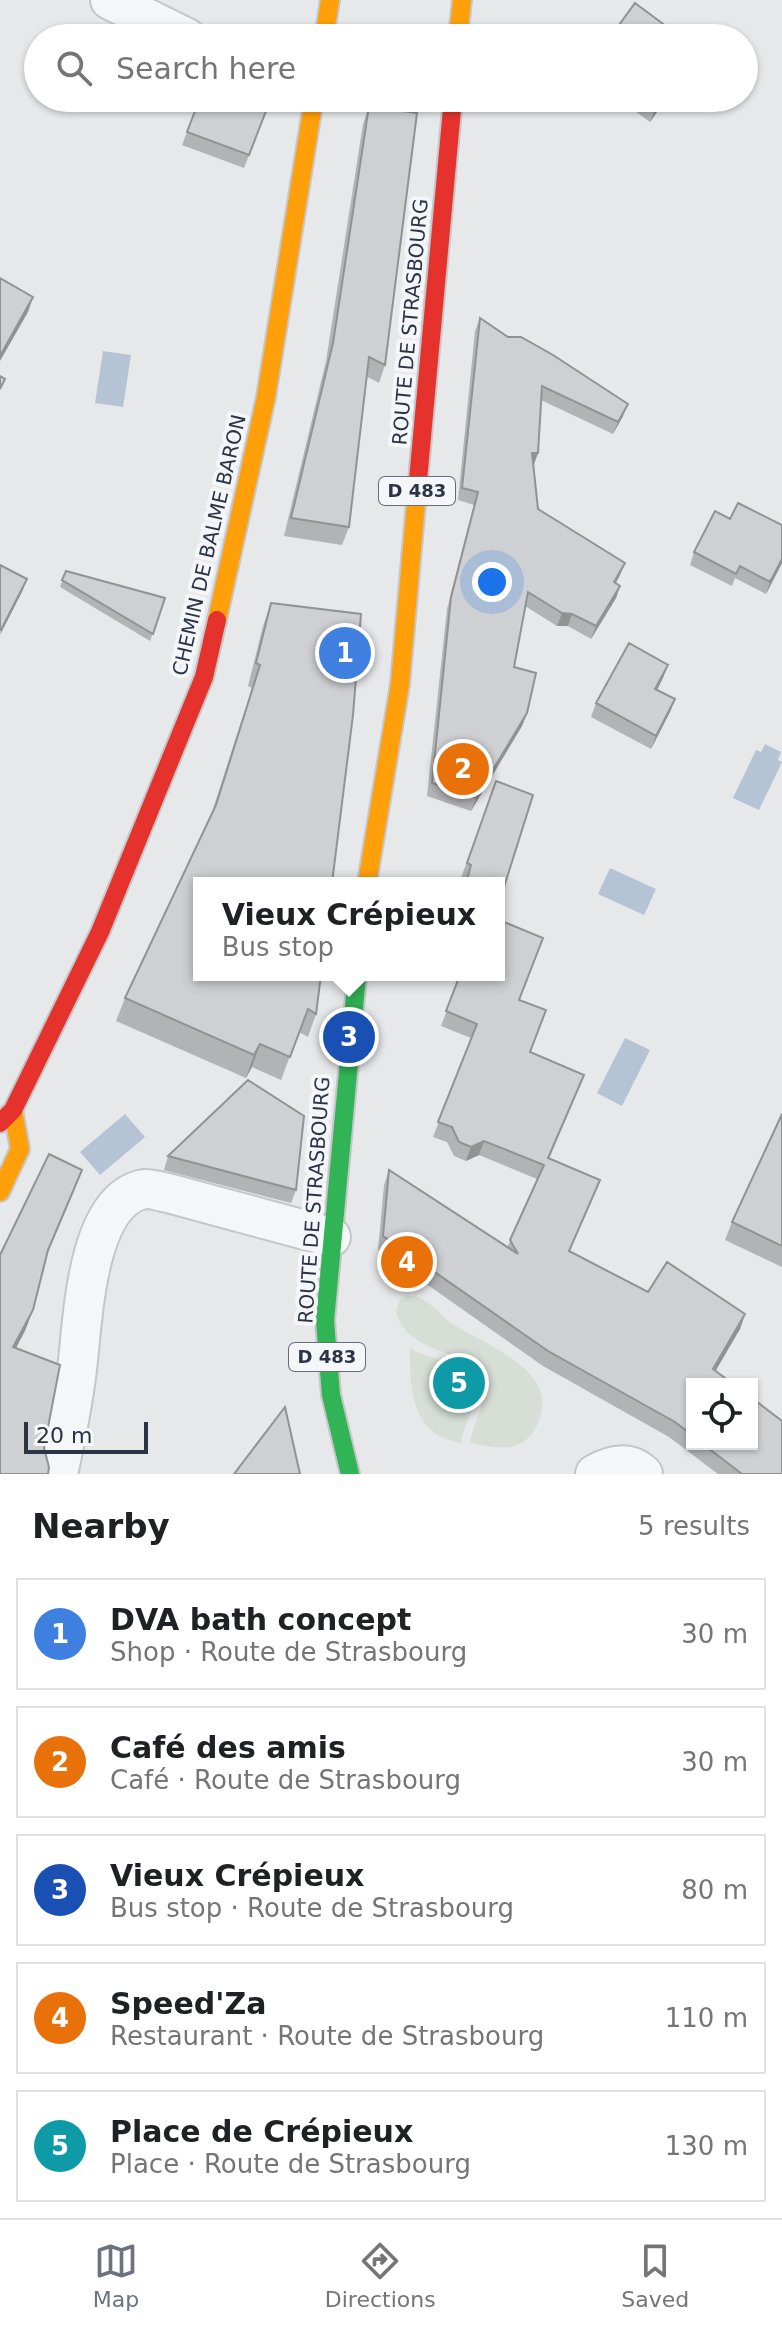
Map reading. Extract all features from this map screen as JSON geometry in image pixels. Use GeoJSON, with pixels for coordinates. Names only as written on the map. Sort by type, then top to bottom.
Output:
{"type":"FeatureCollection","features":[{"type":"Feature","properties":{"kind":"main road"},"geometry":{"type":"LineString","coordinates":[[326,24],[330,0]]}},
{"type":"Feature","properties":{"kind":"main road"},"geometry":{"type":"LineString","coordinates":[[459,24],[462,0]]}},
{"type":"Feature","properties":{"kind":"main road","name":"CHEMIN DE BALME BARON"},"geometry":{"type":"LineString","coordinates":[[0,1192],[20,1149],[6,1117],[100,932],[204,677],[266,397],[310,112]]}},
{"type":"Feature","properties":{"kind":"main road","name":"ROUTE DE STRASBOURG"},"geometry":{"type":"LineString","coordinates":[[368,877],[400,684],[452,112]]}},
{"type":"Feature","properties":{"kind":"main road","name":"ROUTE DE STRASBOURG"},"geometry":{"type":"LineString","coordinates":[[350,1474],[328,1369],[325,1321],[356,981]]}},
{"type":"Feature","properties":{"kind":"street"},"geometry":{"type":"LineString","coordinates":[[110,0],[159,24]]}},
{"type":"Feature","properties":{"kind":"street"},"geometry":{"type":"LineString","coordinates":[[58,1474],[76,1379],[85,1291],[95,1249],[110,1217],[125,1198],[144,1189],[168,1193],[331,1237]]}},
{"type":"Feature","properties":{"kind":"street"},"geometry":{"type":"LineString","coordinates":[[595,1474],[615,1464],[636,1468],[643,1474]]}},
{"type":"Feature","properties":{"kind":"shaded area"},"geometry":{"type":"Polygon","coordinates":[[[406,1296],[425,1300],[451,1323],[501,1351],[532,1376],[540,1391],[542,1409],[535,1429],[522,1443],[506,1447],[470,1443],[483,1400],[480,1378],[471,1366],[430,1347],[404,1328],[396,1312],[399,1301],[406,1296]]]}},
{"type":"Feature","properties":{"kind":"shaded area"},"geometry":{"type":"Polygon","coordinates":[[[410,1348],[462,1370],[470,1378],[474,1400],[461,1443],[432,1431],[423,1420],[413,1394],[410,1348]]]}},
{"type":"Feature","properties":{"kind":"water"},"geometry":{"type":"Polygon","coordinates":[[[103,351],[131,355],[123,407],[95,403],[103,351]]]}},
{"type":"Feature","properties":{"kind":"water"},"geometry":{"type":"Polygon","coordinates":[[[765,744],[781,752],[778,760],[782,762],[759,810],[733,798],[756,750],[761,752],[765,744]]]}},
{"type":"Feature","properties":{"kind":"water"},"geometry":{"type":"Polygon","coordinates":[[[610,868],[656,889],[644,915],[598,894],[610,868]]]}},
{"type":"Feature","properties":{"kind":"water"},"geometry":{"type":"Polygon","coordinates":[[[625,1038],[650,1050],[622,1106],[597,1093],[625,1038]]]}},
{"type":"Feature","properties":{"kind":"water"},"geometry":{"type":"Polygon","coordinates":[[[125,1114],[145,1137],[100,1175],[80,1152],[125,1114]]]}},
{"type":"Feature","properties":{"kind":"building"},"geometry":{"type":"Polygon","coordinates":[[[635,3],[663,24],[620,24],[635,3]]]}},
{"type":"Feature","properties":{"kind":"building"},"geometry":{"type":"Polygon","coordinates":[[[195,112],[266,112],[249,155],[187,132],[195,112]]]}},
{"type":"Feature","properties":{"kind":"building"},"geometry":{"type":"Polygon","coordinates":[[[368,112],[417,113],[385,365],[369,357],[349,527],[291,518],[333,343],[368,112]]]}},
{"type":"Feature","properties":{"kind":"building"},"geometry":{"type":"Polygon","coordinates":[[[0,278],[33,297],[0,356],[0,278]]]}},
{"type":"Feature","properties":{"kind":"building"},"geometry":{"type":"Polygon","coordinates":[[[480,318],[508,337],[521,337],[553,355],[628,404],[618,422],[542,386],[538,453],[532,453],[538,509],[625,563],[614,582],[620,586],[596,626],[572,614],[562,613],[528,592],[514,667],[536,673],[527,713],[476,798],[432,783],[451,597],[478,492],[462,488],[480,318]]]}},
{"type":"Feature","properties":{"kind":"building"},"geometry":{"type":"Polygon","coordinates":[[[738,503],[782,525],[782,559],[770,582],[740,566],[736,574],[694,552],[715,511],[730,519],[738,503]]]}},
{"type":"Feature","properties":{"kind":"building"},"geometry":{"type":"Polygon","coordinates":[[[0,565],[27,579],[1,630],[0,630],[0,565]]]}},
{"type":"Feature","properties":{"kind":"building"},"geometry":{"type":"Polygon","coordinates":[[[66,571],[165,598],[153,634],[62,580],[66,571]]]}},
{"type":"Feature","properties":{"kind":"building"},"geometry":{"type":"Polygon","coordinates":[[[271,603],[361,614],[353,715],[333,877],[193,877],[193,981],[320,981],[316,1014],[308,1009],[290,1057],[260,1044],[254,1055],[125,998],[216,805],[260,665],[256,663],[271,603]]]}},
{"type":"Feature","properties":{"kind":"building"},"geometry":{"type":"Polygon","coordinates":[[[629,643],[668,665],[655,689],[675,699],[656,736],[596,703],[629,643]]]}},
{"type":"Feature","properties":{"kind":"building"},"geometry":{"type":"Polygon","coordinates":[[[496,781],[533,795],[505,884],[505,877],[468,877],[471,865],[467,863],[496,781]]]}},
{"type":"Feature","properties":{"kind":"building"},"geometry":{"type":"Polygon","coordinates":[[[505,922],[543,938],[519,1000],[546,1010],[530,1052],[584,1075],[548,1158],[600,1180],[569,1251],[648,1292],[667,1262],[745,1314],[713,1369],[725,1378],[686,1378],[686,1430],[548,1351],[383,1236],[389,1170],[518,1254],[510,1240],[544,1165],[484,1141],[471,1147],[459,1142],[452,1127],[438,1122],[477,1024],[446,1011],[458,981],[505,981],[505,922]]]}},
{"type":"Feature","properties":{"kind":"building"},"geometry":{"type":"Polygon","coordinates":[[[248,1080],[304,1116],[296,1190],[168,1156],[248,1080]]]}},
{"type":"Feature","properties":{"kind":"building"},"geometry":{"type":"Polygon","coordinates":[[[782,1114],[782,1246],[732,1222],[782,1114]]]}},
{"type":"Feature","properties":{"kind":"building"},"geometry":{"type":"Polygon","coordinates":[[[49,1154],[82,1170],[48,1250],[33,1310],[13,1347],[60,1365],[44,1448],[48,1474],[0,1474],[0,1255],[49,1154]]]}},
{"type":"Feature","properties":{"kind":"building"},"geometry":{"type":"Polygon","coordinates":[[[758,1403],[782,1421],[782,1474],[742,1474],[711,1450],[758,1450],[758,1403]]]}},
{"type":"Feature","properties":{"kind":"building"},"geometry":{"type":"Polygon","coordinates":[[[285,1407],[300,1474],[234,1474],[285,1407]]]}},
{"type":"Feature","properties":{"kind":"traffic: fast"},"geometry":{"type":"LineString","coordinates":[[350,1474],[331,1395],[325,1321],[356,981]]}},
{"type":"Feature","properties":{"kind":"traffic: slow"},"geometry":{"type":"LineString","coordinates":[[326,24],[330,0]]}},
{"type":"Feature","properties":{"kind":"traffic: slow"},"geometry":{"type":"LineString","coordinates":[[459,24],[462,0]]}},
{"type":"Feature","properties":{"kind":"traffic: slow"},"geometry":{"type":"LineString","coordinates":[[217,620],[266,397],[312,112]]}},
{"type":"Feature","properties":{"kind":"traffic: slow"},"geometry":{"type":"LineString","coordinates":[[368,877],[400,684],[418,480]]}},
{"type":"Feature","properties":{"kind":"traffic: slow"},"geometry":{"type":"LineString","coordinates":[[0,1192],[20,1149],[13,1110]]}},
{"type":"Feature","properties":{"kind":"traffic: jam"},"geometry":{"type":"LineString","coordinates":[[418,480],[452,112]]}},
{"type":"Feature","properties":{"kind":"traffic: jam"},"geometry":{"type":"LineString","coordinates":[[0,1123],[13,1110],[100,932],[204,677],[217,620]]}},
{"type":"Feature","properties":{"kind":"place","name":"DVA bath concept"},"geometry":{"type":"Point","coordinates":[345,653]}},
{"type":"Feature","properties":{"kind":"place","name":"Café des amis"},"geometry":{"type":"Point","coordinates":[463,769]}},
{"type":"Feature","properties":{"kind":"place","name":"Vieux Crépieux"},"geometry":{"type":"Point","coordinates":[349,1037]}},
{"type":"Feature","properties":{"kind":"place","name":"Speed'Za"},"geometry":{"type":"Point","coordinates":[407,1262]}},
{"type":"Feature","properties":{"kind":"place","name":"Place de Crépieux"},"geometry":{"type":"Point","coordinates":[459,1383]}}]}
